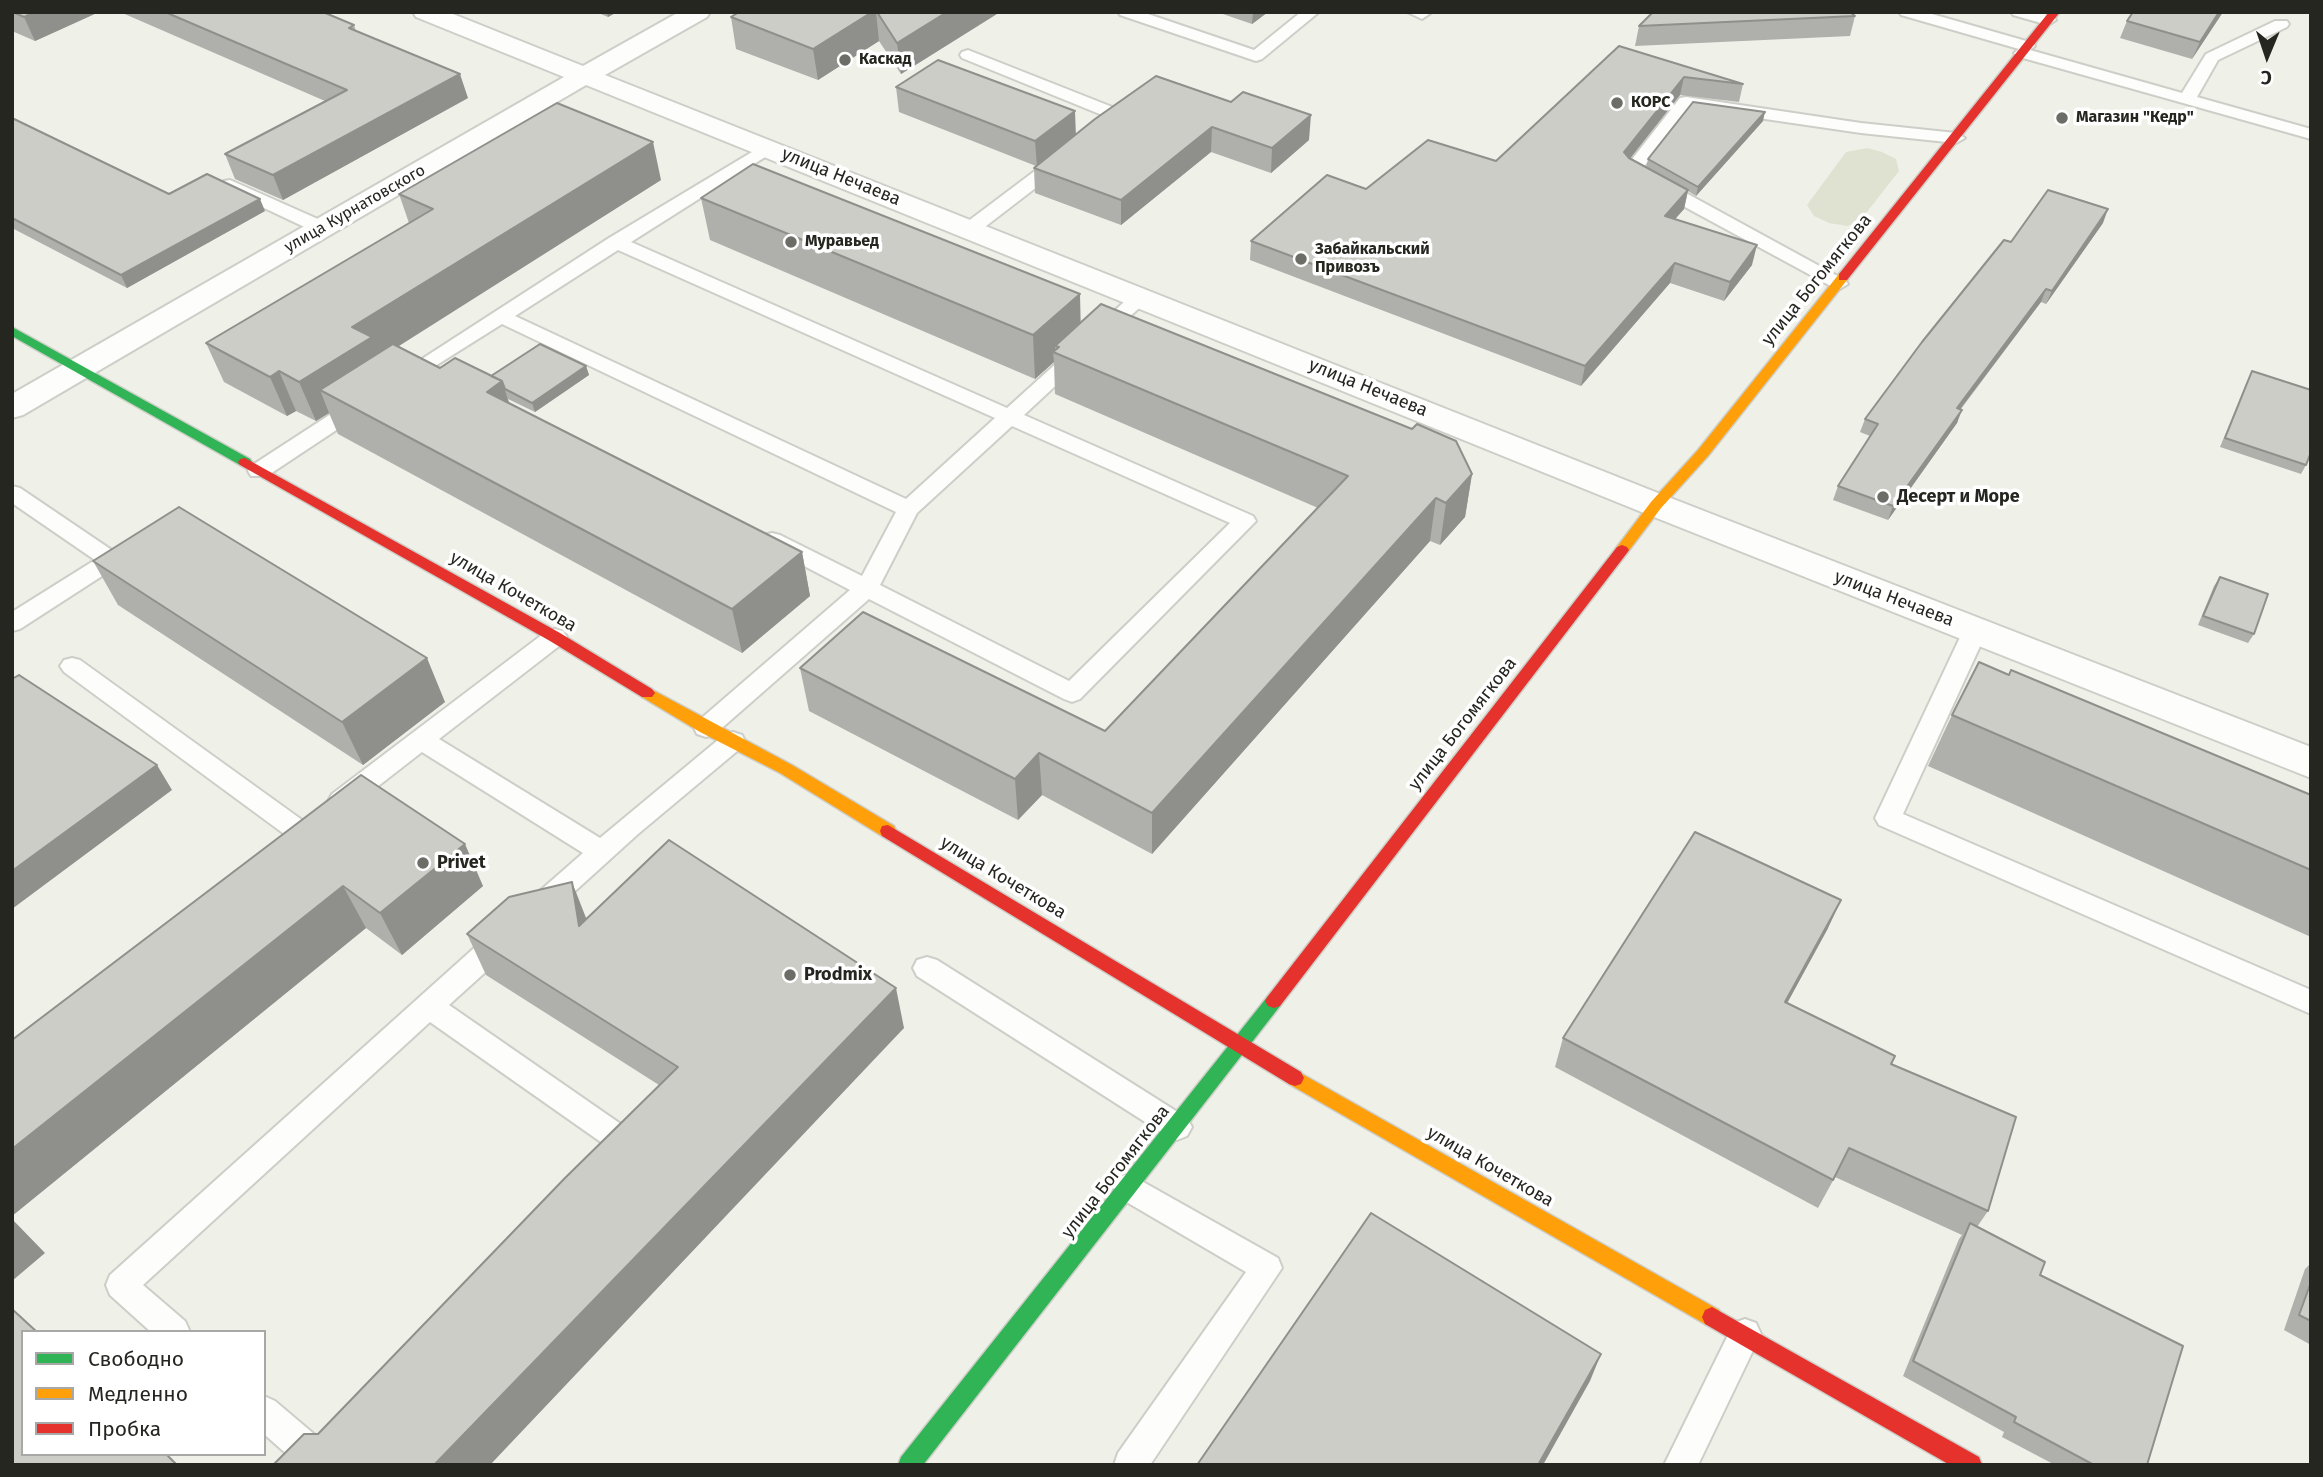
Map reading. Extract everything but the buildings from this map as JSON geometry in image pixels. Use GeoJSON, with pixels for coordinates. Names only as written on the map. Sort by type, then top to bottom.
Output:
{"type":"FeatureCollection","features":[{"type":"Feature","properties":{"kind":"street","name":"улица Нечаева"},"geometry":{"type":"LineString","coordinates":[[425,12],[582,77],[767,148],[1656,505],[2311,764]]}},
{"type":"Feature","properties":{"kind":"street","name":"улица Курнатовского"},"geometry":{"type":"LineString","coordinates":[[12,408],[698,12]]}},
{"type":"Feature","properties":{"kind":"street","name":"улица Богомягкова"},"geometry":{"type":"LineString","coordinates":[[909,1465],[1177,1127],[1656,505],[1703,453],[2051,16]]}},
{"type":"Feature","properties":{"kind":"street","name":"улица Кочеткова"},"geometry":{"type":"LineString","coordinates":[[12,331],[555,637],[706,728],[798,776],[1314,1089],[1971,1465]]}},
{"type":"Feature","properties":{"kind":"lane"},"geometry":{"type":"LineString","coordinates":[[1126,12],[1256,56],[1311,12]]}},
{"type":"Feature","properties":{"kind":"lane"},"geometry":{"type":"LineString","coordinates":[[1415,12],[1424,12]]}},
{"type":"Feature","properties":{"kind":"lane"},"geometry":{"type":"LineString","coordinates":[[1907,12],[2187,99],[2311,134]]}},
{"type":"Feature","properties":{"kind":"lane"},"geometry":{"type":"LineString","coordinates":[[2020,12],[2051,16]]}},
{"type":"Feature","properties":{"kind":"lane"},"geometry":{"type":"LineString","coordinates":[[2187,99],[2213,57],[2281,24]]}},
{"type":"Feature","properties":{"kind":"lane"},"geometry":{"type":"LineString","coordinates":[[968,55],[1119,116],[970,229]]}},
{"type":"Feature","properties":{"kind":"lane"},"geometry":{"type":"LineString","coordinates":[[1838,285],[1632,171],[1686,102],[1861,128],[1956,138]]}},
{"type":"Feature","properties":{"kind":"lane"},"geometry":{"type":"LineString","coordinates":[[259,471],[420,366],[767,148]]}},
{"type":"Feature","properties":{"kind":"lane"},"geometry":{"type":"LineString","coordinates":[[208,175],[322,228]]}},
{"type":"Feature","properties":{"kind":"lane"},"geometry":{"type":"LineString","coordinates":[[616,243],[1245,521],[1072,693],[869,587],[756,532]]}},
{"type":"Feature","properties":{"kind":"lane"},"geometry":{"type":"LineString","coordinates":[[706,728],[869,587],[908,509],[1141,297]]}},
{"type":"Feature","properties":{"kind":"lane"},"geometry":{"type":"LineString","coordinates":[[500,316],[908,509]]}},
{"type":"Feature","properties":{"kind":"lane"},"geometry":{"type":"LineString","coordinates":[[420,366],[444,379]]}},
{"type":"Feature","properties":{"kind":"lane"},"geometry":{"type":"LineString","coordinates":[[12,493],[111,560],[12,622]]}},
{"type":"Feature","properties":{"kind":"lane"},"geometry":{"type":"LineString","coordinates":[[1975,631],[1888,818],[2311,1003]]}},
{"type":"Feature","properties":{"kind":"lane"},"geometry":{"type":"LineString","coordinates":[[278,849],[555,637]]}},
{"type":"Feature","properties":{"kind":"lane"},"geometry":{"type":"LineString","coordinates":[[72,666],[300,832]]}},
{"type":"Feature","properties":{"kind":"lane"},"geometry":{"type":"LineString","coordinates":[[421,740],[601,852]]}},
{"type":"Feature","properties":{"kind":"lane"},"geometry":{"type":"LineString","coordinates":[[172,1330],[121,1285],[601,852],[733,741]]}},
{"type":"Feature","properties":{"kind":"lane"},"geometry":{"type":"LineString","coordinates":[[927,968],[1177,1127]]}},
{"type":"Feature","properties":{"kind":"lane"},"geometry":{"type":"LineString","coordinates":[[429,1006],[628,1144],[600,1174]]}},
{"type":"Feature","properties":{"kind":"lane"},"geometry":{"type":"LineString","coordinates":[[1129,1187],[1266,1268],[1130,1465]]}},
{"type":"Feature","properties":{"kind":"lane"},"geometry":{"type":"LineString","coordinates":[[1680,1465],[1745,1334]]}},
{"type":"Feature","properties":{"kind":"lane"},"geometry":{"type":"LineString","coordinates":[[266,1414],[323,1464],[342,1444]]}},
{"type":"Feature","properties":{"kind":"green space"},"geometry":{"type":"Polygon","coordinates":[[[1867,148],[1896,159],[1899,171],[1859,222],[1847,226],[1829,223],[1814,216],[1807,205],[1846,152],[1867,148]]]}},
{"type":"Feature","properties":{"kind":"traffic: fast"},"geometry":{"type":"LineString","coordinates":[[12,331],[245,462]]}},
{"type":"Feature","properties":{"kind":"traffic: fast"},"geometry":{"type":"LineString","coordinates":[[909,1465],[1274,1001]]}},
{"type":"Feature","properties":{"kind":"traffic: slow"},"geometry":{"type":"LineString","coordinates":[[1622,550],[1843,277]]}},
{"type":"Feature","properties":{"kind":"traffic: slow"},"geometry":{"type":"LineString","coordinates":[[647,693],[706,728],[786,769],[888,831]]}},
{"type":"Feature","properties":{"kind":"traffic: slow"},"geometry":{"type":"LineString","coordinates":[[1295,1078],[1712,1317]]}},
{"type":"Feature","properties":{"kind":"traffic: jam"},"geometry":{"type":"LineString","coordinates":[[1843,277],[2055,12]]}},
{"type":"Feature","properties":{"kind":"traffic: jam"},"geometry":{"type":"LineString","coordinates":[[245,462],[555,637],[647,693]]}},
{"type":"Feature","properties":{"kind":"traffic: jam"},"geometry":{"type":"LineString","coordinates":[[1274,1001],[1622,550]]}},
{"type":"Feature","properties":{"kind":"traffic: jam"},"geometry":{"type":"LineString","coordinates":[[888,831],[1295,1078]]}},
{"type":"Feature","properties":{"kind":"traffic: jam"},"geometry":{"type":"LineString","coordinates":[[1712,1317],[1971,1465]]}},
{"type":"Feature","properties":{"kind":"place","name":"Каскад"},"geometry":{"type":"Point","coordinates":[845,60]}},
{"type":"Feature","properties":{"kind":"place","name":"КОРС"},"geometry":{"type":"Point","coordinates":[1617,103]}},
{"type":"Feature","properties":{"kind":"place","name":"Магазин \"Кедр\""},"geometry":{"type":"Point","coordinates":[2062,118]}},
{"type":"Feature","properties":{"kind":"place","name":"Муравьед"},"geometry":{"type":"Point","coordinates":[791,242]}},
{"type":"Feature","properties":{"kind":"place","name":"Забайкальский Привозъ"},"geometry":{"type":"Point","coordinates":[1301,259]}},
{"type":"Feature","properties":{"kind":"place","name":"Десерт и Море"},"geometry":{"type":"Point","coordinates":[1883,497]}},
{"type":"Feature","properties":{"kind":"place","name":"Privet"},"geometry":{"type":"Point","coordinates":[423,863]}},
{"type":"Feature","properties":{"kind":"place","name":"Prodmix"},"geometry":{"type":"Point","coordinates":[790,975]}}]}
